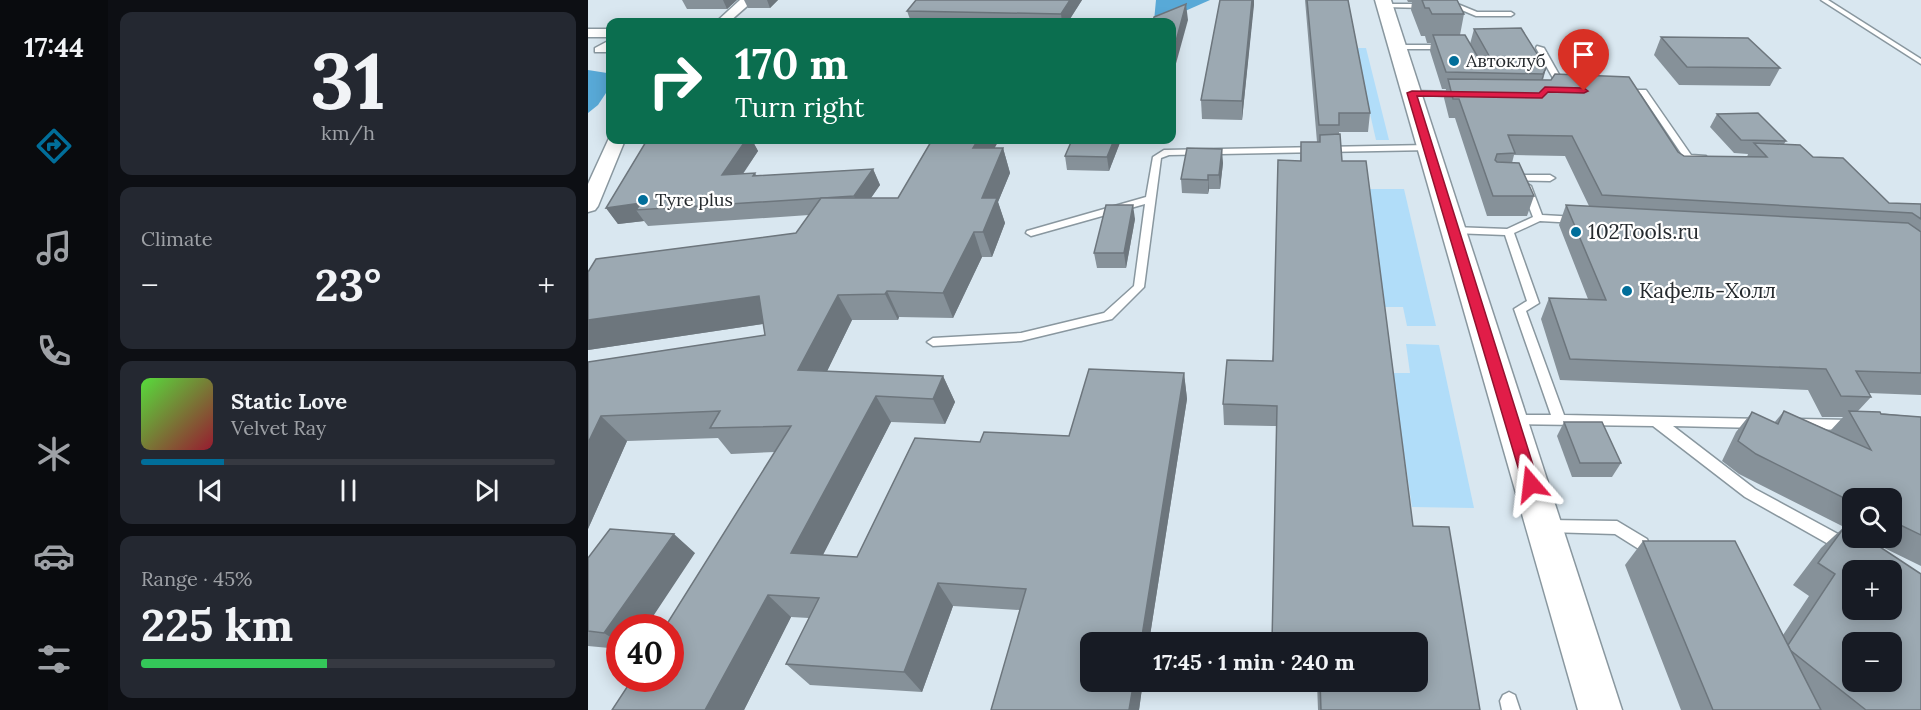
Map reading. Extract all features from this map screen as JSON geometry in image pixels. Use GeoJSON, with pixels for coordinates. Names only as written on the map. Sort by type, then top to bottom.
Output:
{"type":"FeatureCollection","features":[{"type":"Feature","properties":{"kind":"street"},"geometry":{"type":"LineString","coordinates":[[727,18],[748,0]]}},
{"type":"Feature","properties":{"kind":"street"},"geometry":{"type":"LineString","coordinates":[[1384,3],[1600,710]]}},
{"type":"Feature","properties":{"kind":"street"},"geometry":{"type":"LineString","coordinates":[[588,33],[606,33]]}},
{"type":"Feature","properties":{"kind":"street"},"geometry":{"type":"LineString","coordinates":[[588,206],[594,179],[614,144]]}},
{"type":"Feature","properties":{"kind":"lane"},"geometry":{"type":"LineString","coordinates":[[1824,0],[1921,62]]}},
{"type":"Feature","properties":{"kind":"lane"},"geometry":{"type":"LineString","coordinates":[[1384,3],[1458,6],[1476,14],[1512,14]]}},
{"type":"Feature","properties":{"kind":"lane"},"geometry":{"type":"LineString","coordinates":[[606,45],[598,50],[606,50]]}},
{"type":"Feature","properties":{"kind":"lane"},"geometry":{"type":"LineString","coordinates":[[1398,47],[1454,47]]}},
{"type":"Feature","properties":{"kind":"lane"},"geometry":{"type":"LineString","coordinates":[[1540,48],[1559,90],[1575,90]]}},
{"type":"Feature","properties":{"kind":"lane"},"geometry":{"type":"LineString","coordinates":[[1609,91],[1643,92],[1689,157],[1712,158]]}},
{"type":"Feature","properties":{"kind":"lane"},"geometry":{"type":"LineString","coordinates":[[1412,93],[1472,94]]}},
{"type":"Feature","properties":{"kind":"lane"},"geometry":{"type":"LineString","coordinates":[[933,342],[1021,337],[1108,316],[1139,287],[1157,157],[1167,152],[1428,148]]}},
{"type":"Feature","properties":{"kind":"lane"},"geometry":{"type":"LineString","coordinates":[[1504,178],[1550,178]]}},
{"type":"Feature","properties":{"kind":"lane"},"geometry":{"type":"LineString","coordinates":[[1523,178],[1538,218]]}},
{"type":"Feature","properties":{"kind":"lane"},"geometry":{"type":"LineString","coordinates":[[1031,233],[1150,199]]}},
{"type":"Feature","properties":{"kind":"lane"},"geometry":{"type":"LineString","coordinates":[[1453,230],[1509,232],[1538,218],[1590,220]]}},
{"type":"Feature","properties":{"kind":"lane"},"geometry":{"type":"LineString","coordinates":[[1509,232],[1533,303],[1520,309],[1559,420]]}},
{"type":"Feature","properties":{"kind":"lane"},"geometry":{"type":"LineString","coordinates":[[1511,420],[1863,425]]}},
{"type":"Feature","properties":{"kind":"lane"},"geometry":{"type":"LineString","coordinates":[[1656,421],[1750,493],[1854,550]]}},
{"type":"Feature","properties":{"kind":"lane"},"geometry":{"type":"LineString","coordinates":[[1544,526],[1617,528],[1642,544]]}},
{"type":"Feature","properties":{"kind":"shaded area"},"geometry":{"type":"Polygon","coordinates":[[[1156,0],[1210,0],[1169,18],[1154,18],[1156,0]]]}},
{"type":"Feature","properties":{"kind":"shaded area"},"geometry":{"type":"Polygon","coordinates":[[[1355,48],[1366,48],[1389,140],[1376,140],[1355,48]]]}},
{"type":"Feature","properties":{"kind":"shaded area"},"geometry":{"type":"Polygon","coordinates":[[[588,70],[606,73],[606,93],[598,105],[588,113],[588,70]]]}},
{"type":"Feature","properties":{"kind":"shaded area"},"geometry":{"type":"Polygon","coordinates":[[[1365,189],[1404,189],[1436,326],[1407,326],[1403,307],[1384,307],[1365,189]]]}},
{"type":"Feature","properties":{"kind":"shaded area"},"geometry":{"type":"Polygon","coordinates":[[[1406,344],[1439,345],[1474,508],[1412,507],[1392,373],[1410,373],[1406,344]]]}},
{"type":"Feature","properties":{"kind":"building"},"geometry":{"type":"Polygon","coordinates":[[[916,0],[1070,0],[1061,14],[907,11],[916,0]]]}},
{"type":"Feature","properties":{"kind":"building"},"geometry":{"type":"Polygon","coordinates":[[[1220,0],[1252,0],[1242,101],[1201,100],[1220,0]]]}},
{"type":"Feature","properties":{"kind":"building"},"geometry":{"type":"Polygon","coordinates":[[[1307,0],[1348,0],[1370,113],[1339,113],[1339,125],[1319,125],[1307,0]]]}},
{"type":"Feature","properties":{"kind":"building"},"geometry":{"type":"Polygon","coordinates":[[[1422,0],[1457,0],[1464,14],[1432,14],[1429,8],[1425,8],[1422,0]]]}},
{"type":"Feature","properties":{"kind":"building"},"geometry":{"type":"Polygon","coordinates":[[[1186,4],[1176,41],[1176,18],[1154,17],[1186,4]]]}},
{"type":"Feature","properties":{"kind":"building"},"geometry":{"type":"Polygon","coordinates":[[[1521,28],[1546,68],[1543,74],[1446,72],[1433,35],[1465,35],[1483,66],[1491,64],[1492,61],[1474,29],[1521,28]]]}},
{"type":"Feature","properties":{"kind":"building"},"geometry":{"type":"Polygon","coordinates":[[[1661,37],[1748,38],[1780,68],[1687,67],[1661,37]]]}},
{"type":"Feature","properties":{"kind":"building"},"geometry":{"type":"Polygon","coordinates":[[[1555,74],[1629,77],[1678,152],[1684,156],[1767,157],[1754,143],[1800,145],[1813,157],[1843,158],[1889,203],[1921,204],[1921,219],[1912,213],[1602,195],[1572,136],[1508,135],[1515,153],[1497,154],[1495,160],[1519,163],[1534,196],[1493,196],[1459,99],[1453,99],[1448,79],[1551,80],[1555,74]]]}},
{"type":"Feature","properties":{"kind":"building"},"geometry":{"type":"Polygon","coordinates":[[[1758,113],[1786,141],[1741,140],[1717,114],[1758,113]]]}},
{"type":"Feature","properties":{"kind":"building"},"geometry":{"type":"Polygon","coordinates":[[[1340,134],[1342,161],[1366,161],[1413,526],[1449,527],[1480,710],[1321,710],[1320,692],[1428,692],[1428,632],[1272,632],[1277,406],[1223,404],[1227,360],[1273,361],[1278,160],[1301,161],[1301,142],[1320,142],[1320,135],[1340,134]]]}},
{"type":"Feature","properties":{"kind":"building"},"geometry":{"type":"Polygon","coordinates":[[[645,144],[743,144],[722,175],[755,173],[753,176],[873,169],[854,196],[636,210],[641,203],[606,208],[645,144]]]}},
{"type":"Feature","properties":{"kind":"building"},"geometry":{"type":"Polygon","coordinates":[[[930,144],[976,144],[973,148],[1003,148],[982,198],[997,198],[983,232],[974,232],[943,293],[887,291],[885,294],[838,295],[798,370],[943,376],[933,399],[876,396],[791,553],[857,557],[915,438],[980,442],[984,432],[1069,436],[1089,369],[1184,373],[1143,632],[1080,632],[1080,692],[1132,692],[1129,710],[991,710],[1026,589],[938,583],[904,672],[786,664],[819,598],[768,595],[705,710],[612,710],[624,692],[684,692],[684,614],[673,614],[791,426],[710,428],[720,411],[601,416],[588,443],[588,362],[765,335],[759,296],[588,320],[588,272],[596,259],[796,233],[821,198],[898,198],[930,144]]]}},
{"type":"Feature","properties":{"kind":"building"},"geometry":{"type":"Polygon","coordinates":[[[1070,144],[1112,144],[1107,157],[1065,156],[1070,144]]]}},
{"type":"Feature","properties":{"kind":"building"},"geometry":{"type":"Polygon","coordinates":[[[1187,148],[1222,149],[1219,175],[1208,175],[1208,180],[1181,179],[1187,148]]]}},
{"type":"Feature","properties":{"kind":"building"},"geometry":{"type":"Polygon","coordinates":[[[1106,205],[1133,205],[1124,253],[1094,253],[1106,205]]]}},
{"type":"Feature","properties":{"kind":"building"},"geometry":{"type":"Polygon","coordinates":[[[1566,205],[1908,223],[1921,232],[1921,373],[1856,371],[1871,397],[1841,396],[1826,369],[1570,359],[1549,298],[1606,300],[1566,205]]]}},
{"type":"Feature","properties":{"kind":"building"},"geometry":{"type":"Polygon","coordinates":[[[1784,411],[1871,450],[1849,411],[1921,417],[1921,535],[1902,526],[1902,488],[1842,488],[1842,497],[1756,454],[1738,441],[1752,412],[1778,424],[1784,411]]]}},
{"type":"Feature","properties":{"kind":"building"},"geometry":{"type":"Polygon","coordinates":[[[1564,422],[1602,422],[1621,463],[1580,463],[1564,422]]]}},
{"type":"Feature","properties":{"kind":"building"},"geometry":{"type":"Polygon","coordinates":[[[610,529],[674,534],[617,614],[606,614],[604,633],[588,631],[588,558],[610,529]]]}},
{"type":"Feature","properties":{"kind":"building"},"geometry":{"type":"Polygon","coordinates":[[[1842,530],[1842,548],[1882,548],[1900,560],[1842,560],[1842,620],[1902,620],[1902,561],[1921,574],[1921,710],[1866,710],[1843,692],[1902,692],[1902,632],[1842,632],[1842,691],[1790,650],[1788,645],[1835,574],[1818,563],[1842,530]]]}},
{"type":"Feature","properties":{"kind":"building"},"geometry":{"type":"Polygon","coordinates":[[[1643,541],[1735,541],[1821,710],[1713,710],[1643,541]]]}},
{"type":"Feature","properties":{"kind":"place","name":"Автоклуб"},"geometry":{"type":"Point","coordinates":[1454,61]}},
{"type":"Feature","properties":{"kind":"place","name":"Tyre plus"},"geometry":{"type":"Point","coordinates":[643,200]}},
{"type":"Feature","properties":{"kind":"place","name":"102Tools.ru"},"geometry":{"type":"Point","coordinates":[1576,232]}},
{"type":"Feature","properties":{"kind":"place","name":"Кафель-Холл"},"geometry":{"type":"Point","coordinates":[1627,291]}},
{"type":"Feature","properties":{"kind":"route"},"geometry":{"type":"LineString","coordinates":[[1531,484],[1412,93],[1542,95],[1545,89],[1584,91]]}}]}
